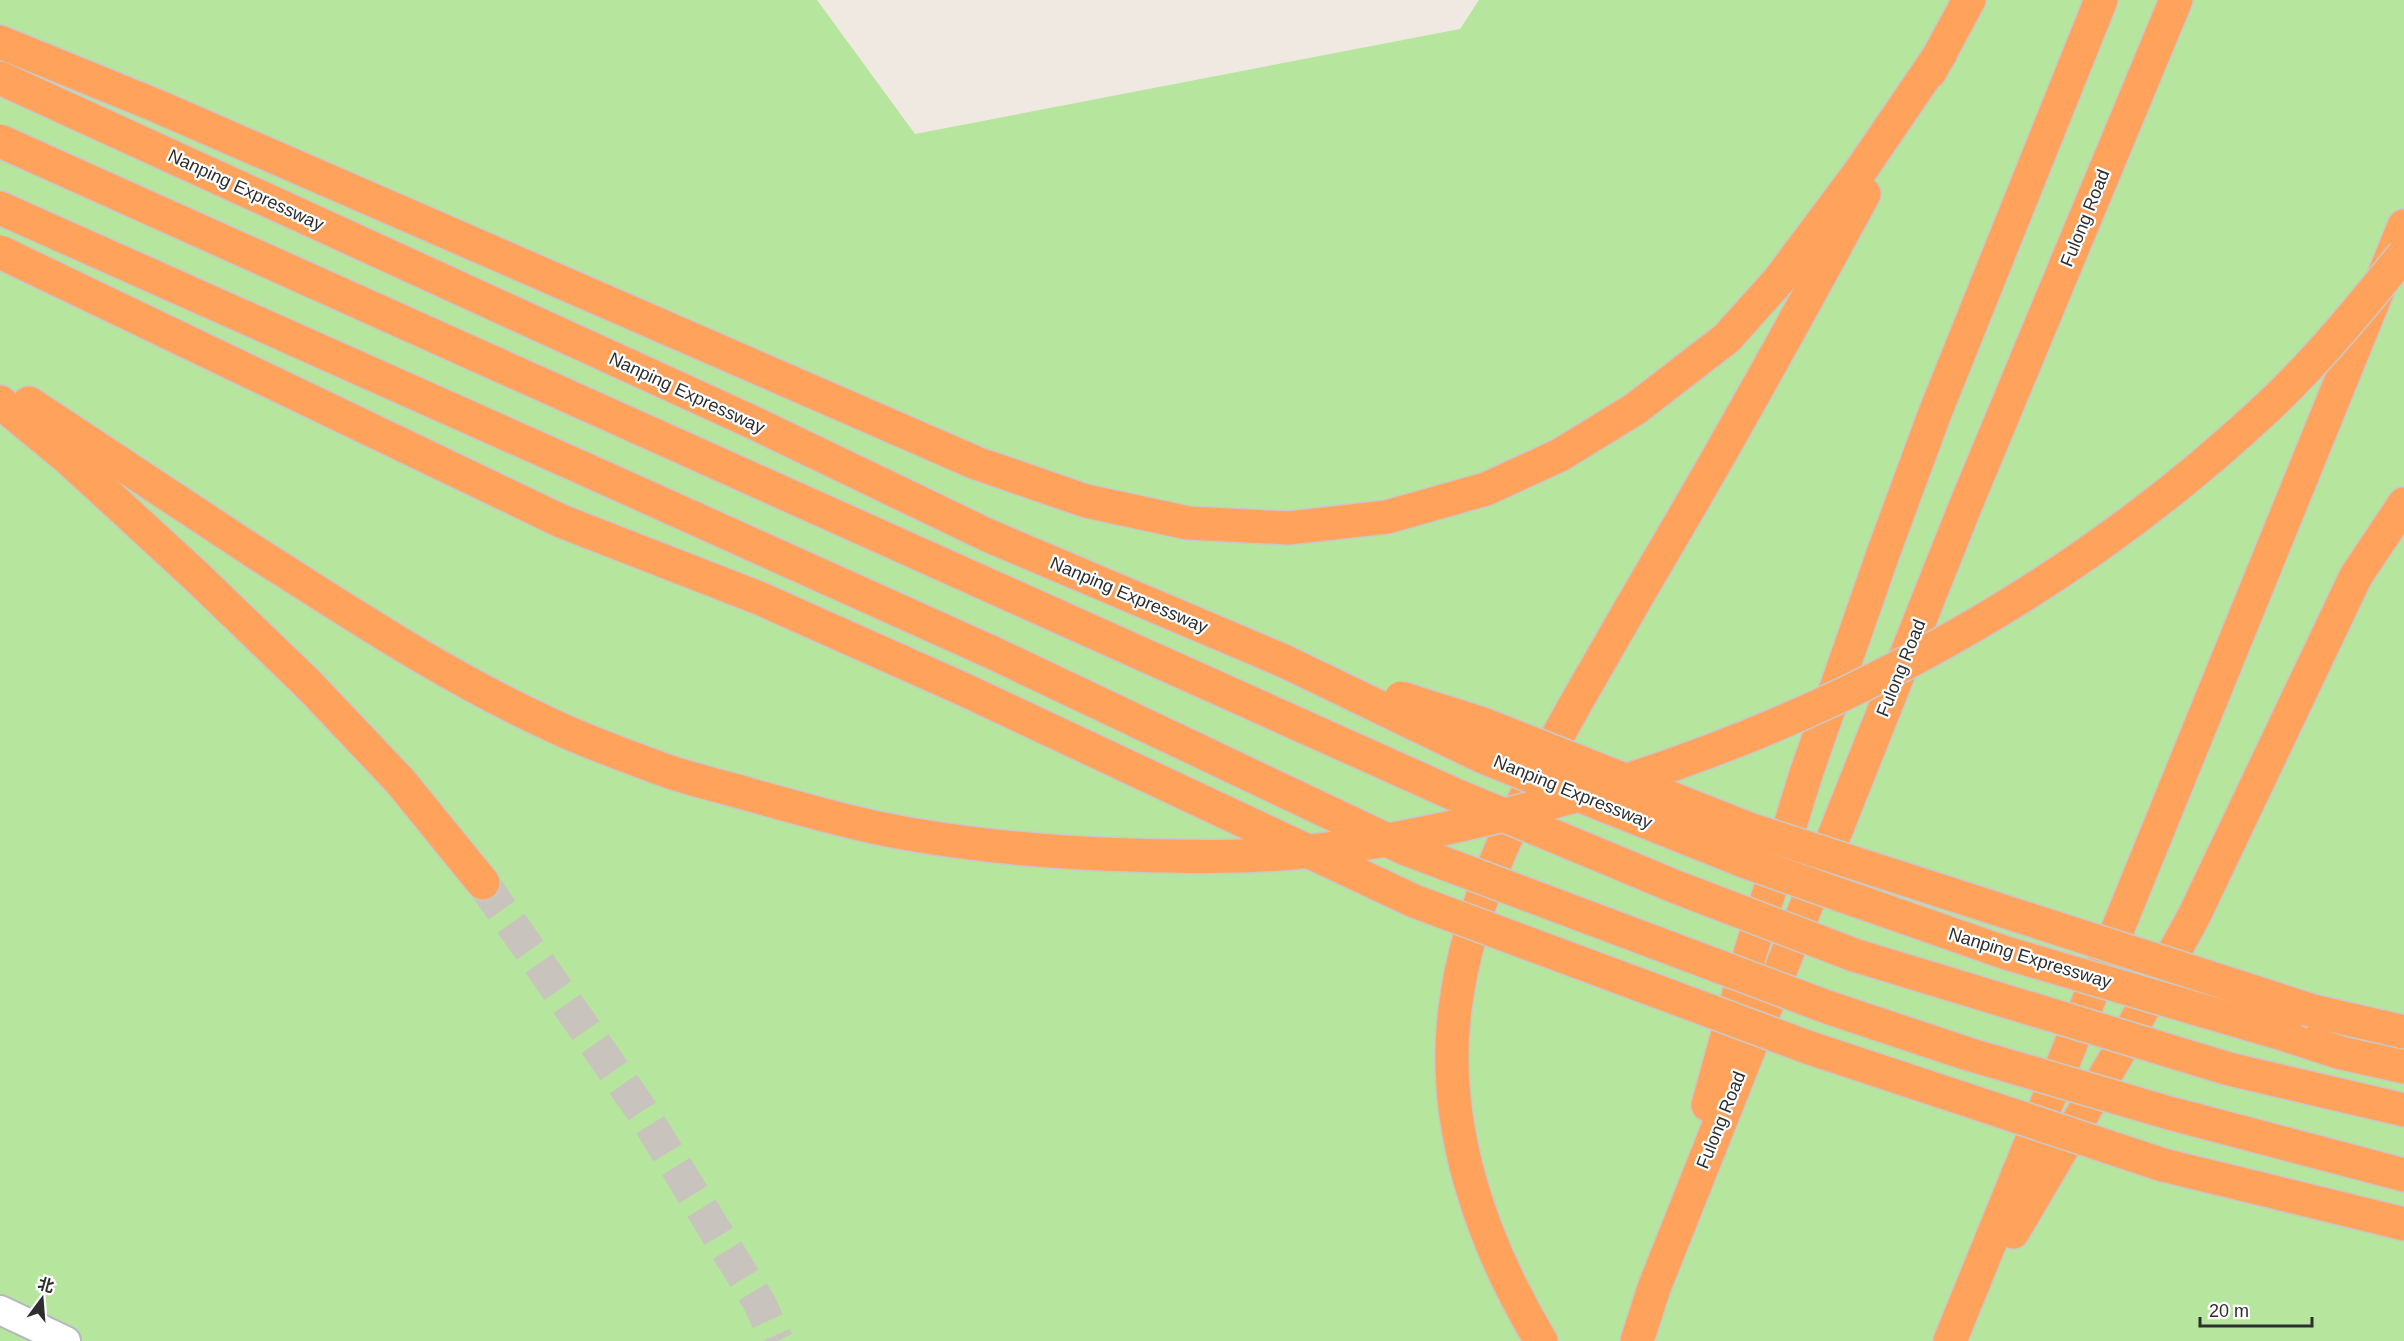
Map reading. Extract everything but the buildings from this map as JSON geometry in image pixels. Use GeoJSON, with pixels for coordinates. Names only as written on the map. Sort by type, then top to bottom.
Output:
{"type":"FeatureCollection","features":[{"type":"Feature","properties":{"kind":"highway"},"geometry":{"type":"LineString","coordinates":[[1541,1341],[1519,1304],[1490,1240],[1473,1192],[1461,1138],[1453,1075],[1455,1012],[1464,954],[1476,914],[1511,827],[1553,745],[1757,392],[1969,0]]}},
{"type":"Feature","properties":{"kind":"highway"},"geometry":{"type":"LineString","coordinates":[[1654,1288],[1749,957],[1810,763],[1935,413],[2101,0]]}},
{"type":"Feature","properties":{"kind":"highway","name":"Fulong Road"},"geometry":{"type":"LineString","coordinates":[[1636,1341],[1654,1288],[1965,507],[2176,0]]}},
{"type":"Feature","properties":{"kind":"highway"},"geometry":{"type":"LineString","coordinates":[[0,42],[157,106],[976,463],[1086,501],[1188,523],[1288,528],[1387,517],[1486,489],[1560,455],[1635,409],[1726,338],[1779,280],[1859,172],[1941,53]]}},
{"type":"Feature","properties":{"kind":"highway","name":"Nanping Expressway"},"geometry":{"type":"LineString","coordinates":[[0,78],[741,417],[987,535],[1284,661],[1484,757],[1746,862],[2006,953],[2341,1053],[2404,1067]]}},
{"type":"Feature","properties":{"kind":"highway"},"geometry":{"type":"LineString","coordinates":[[0,141],[1458,796],[1676,887],[1854,955],[2229,1069],[2404,1110]]}},
{"type":"Feature","properties":{"kind":"highway"},"geometry":{"type":"LineString","coordinates":[[0,208],[991,651],[1406,849],[1827,1006],[1968,1054],[2169,1113],[2404,1174]]}},
{"type":"Feature","properties":{"kind":"highway"},"geometry":{"type":"LineString","coordinates":[[1953,1335],[2404,226]]}},
{"type":"Feature","properties":{"kind":"highway"},"geometry":{"type":"LineString","coordinates":[[0,252],[561,521],[759,598],[965,690],[1414,900],[1807,1047],[2163,1165],[2404,1224]]}},
{"type":"Feature","properties":{"kind":"highway"},"geometry":{"type":"LineString","coordinates":[[0,384],[256,553],[414,653],[548,724],[673,773],[792,807],[912,835],[1053,852],[1195,858],[1310,852],[1428,834],[1575,798],[1676,765],[1779,725],[1941,644],[2020,598],[2093,549],[2162,498],[2268,406],[2319,356],[2404,254]]}},
{"type":"Feature","properties":{"kind":"highway"},"geometry":{"type":"LineString","coordinates":[[0,402],[78,468],[196,576],[309,685],[400,781],[483,882]]}},
{"type":"Feature","properties":{"kind":"highway"},"geometry":{"type":"LineString","coordinates":[[1953,1335],[2119,1052],[2194,916],[2356,576],[2404,504]]}},
{"type":"Feature","properties":{"kind":"highway"},"geometry":{"type":"LineString","coordinates":[[1284,661],[1483,724],[1752,830],[2313,1011],[2404,1032]]}},
{"type":"Feature","properties":{"kind":"street"},"geometry":{"type":"LineString","coordinates":[[0,1310],[66,1341]]}},
{"type":"Feature","properties":{"kind":"green space"},"geometry":{"type":"Polygon","coordinates":[[[0,0],[817,0],[915,134],[1460,29],[1479,0],[2404,0],[2404,1341],[0,1341],[0,0]]]}},
{"type":"Feature","properties":{"kind":"tunnel"},"geometry":{"type":"LineString","coordinates":[[483,883],[642,1111],[759,1302],[777,1341]]}}]}
